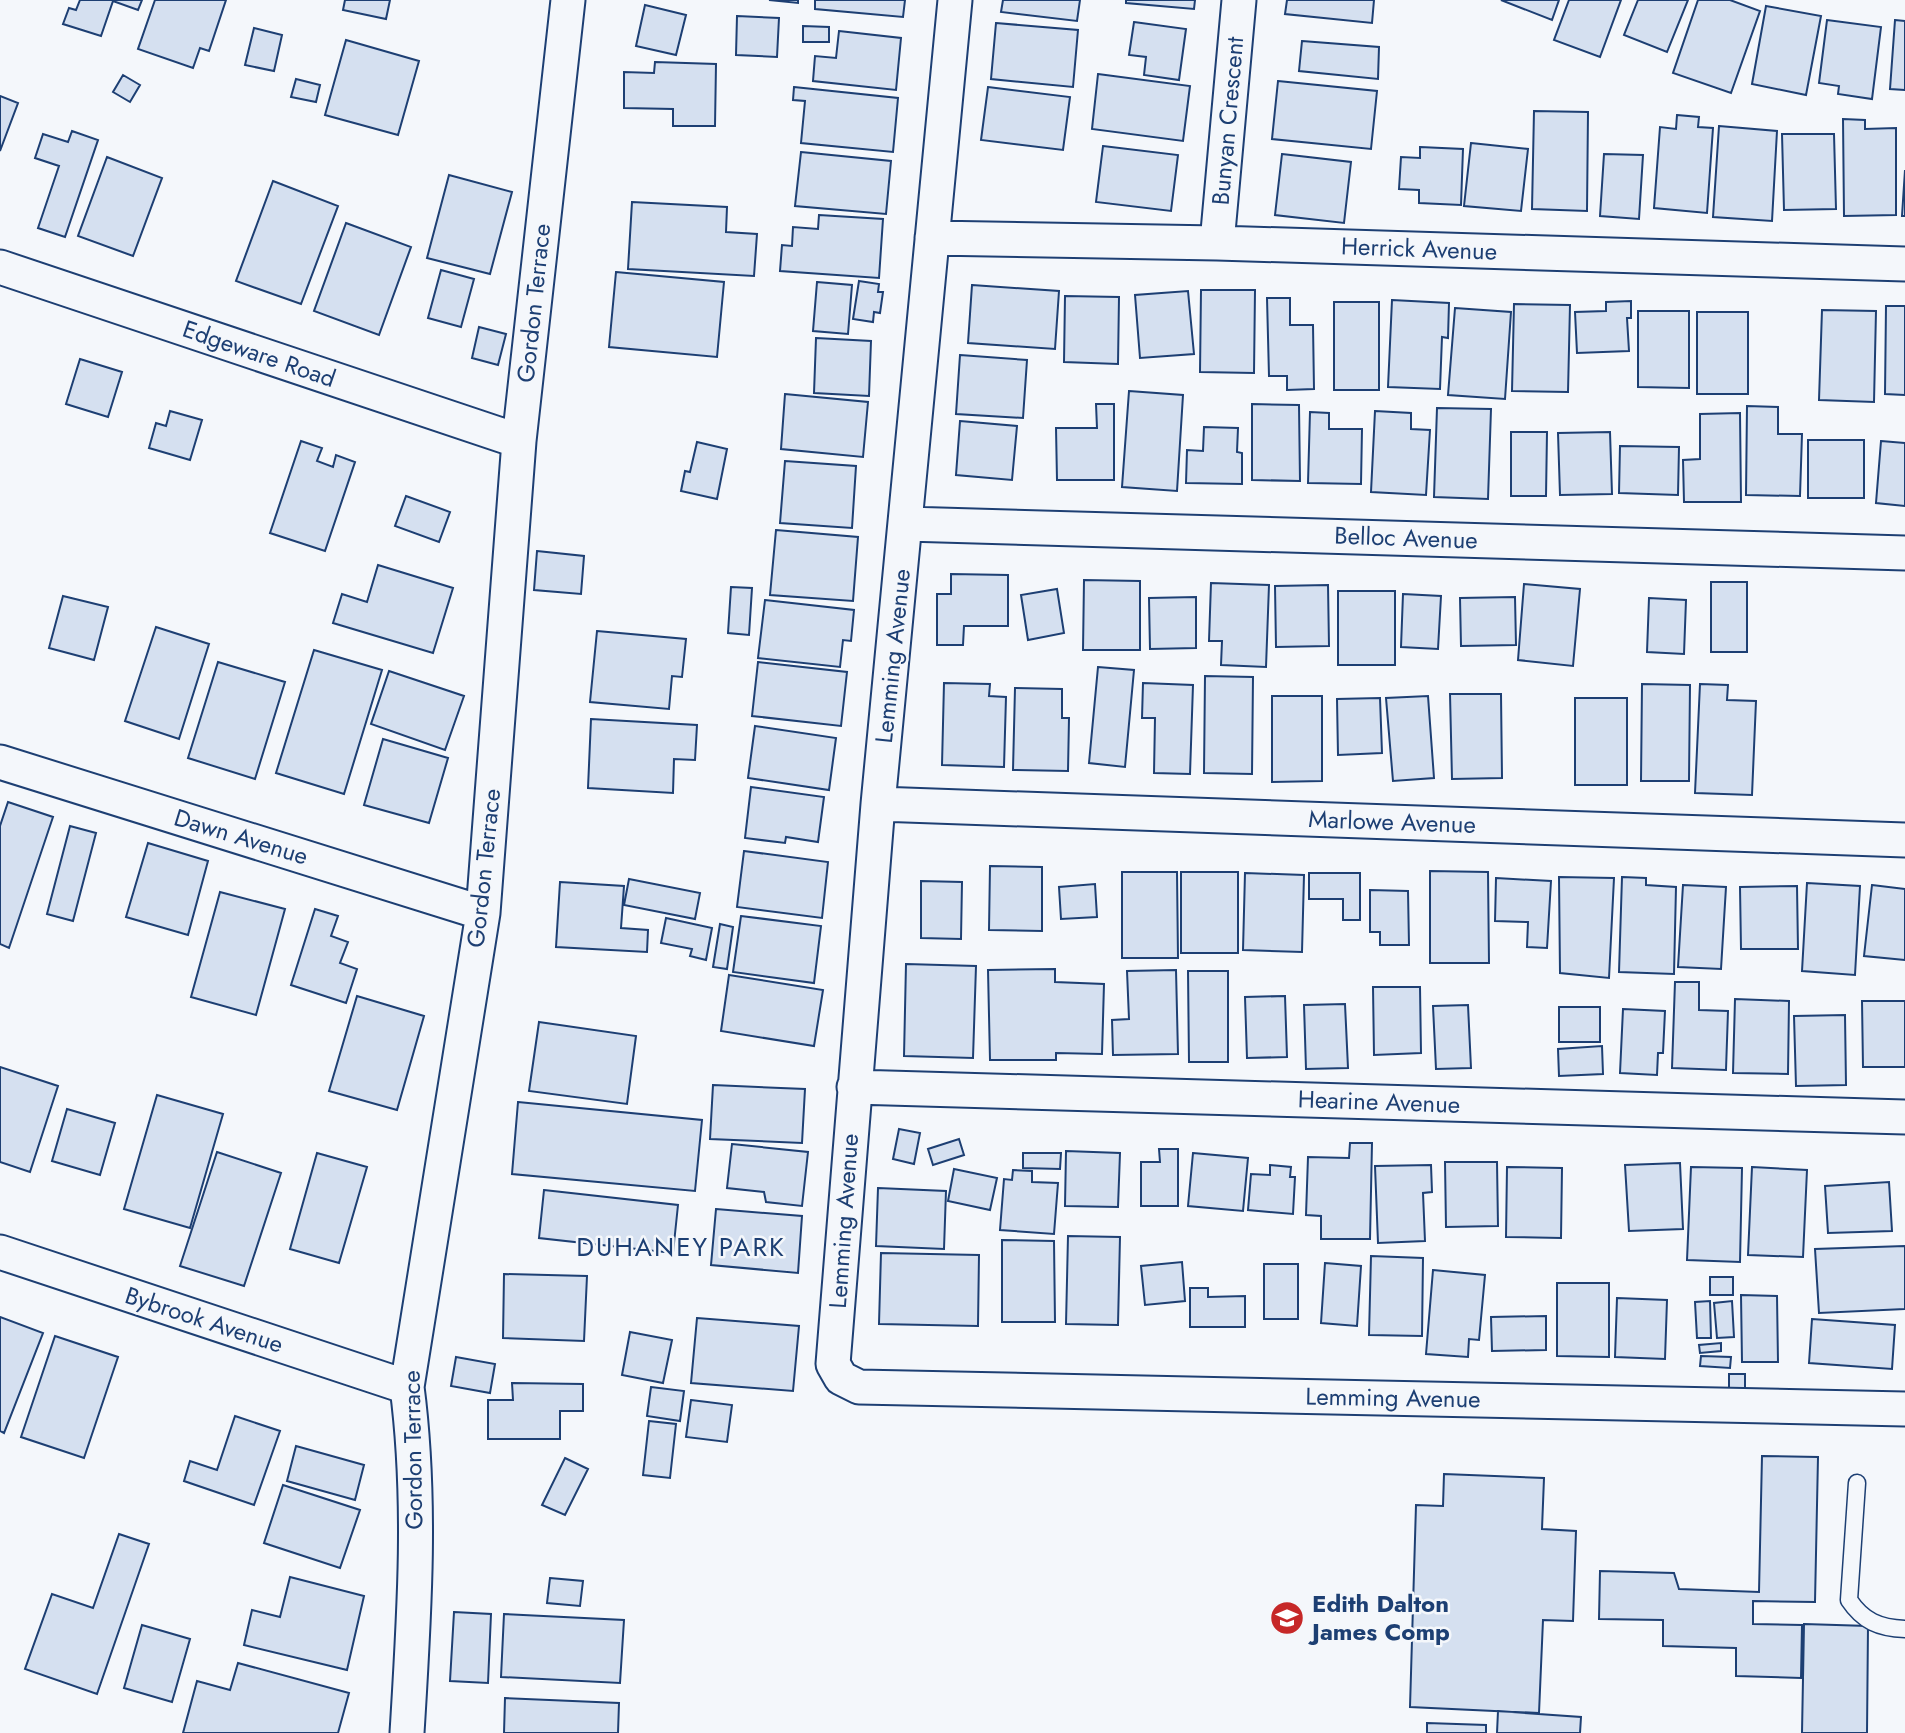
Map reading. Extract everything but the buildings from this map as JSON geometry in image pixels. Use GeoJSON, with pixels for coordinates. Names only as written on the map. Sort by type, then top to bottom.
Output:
{"type":"FeatureCollection","features":[{"type":"Feature","properties":{"kind":"street","name":"Gordon Terrace"},"geometry":{"type":"LineString","coordinates":[[407,1733],[413,1625],[414,1458],[407,1387],[483,913],[519,441],[568,0]]}},
{"type":"Feature","properties":{"kind":"street","name":"Lemming Avenue"},"geometry":{"type":"LineString","coordinates":[[955,0],[878,804],[854,1087],[833,1364],[841,1378],[859,1387],[1905,1409]]}},
{"type":"Feature","properties":{"kind":"street","name":"Bunyan Crescent"},"geometry":{"type":"LineString","coordinates":[[1217,243],[1239,0]]}},
{"type":"Feature","properties":{"kind":"street","name":"Herrick Avenue"},"geometry":{"type":"LineString","coordinates":[[932,238],[1217,243],[1905,264]]}},
{"type":"Feature","properties":{"kind":"street","name":"Edgeware Road"},"geometry":{"type":"LineString","coordinates":[[0,267],[519,441]]}},
{"type":"Feature","properties":{"kind":"street","name":"Belloc Avenue"},"geometry":{"type":"LineString","coordinates":[[906,524],[1905,553]]}},
{"type":"Feature","properties":{"kind":"street","name":"Dawn Avenue"},"geometry":{"type":"LineString","coordinates":[[0,762],[483,913]]}},
{"type":"Feature","properties":{"kind":"street","name":"Marlowe Avenue"},"geometry":{"type":"LineString","coordinates":[[878,804],[1905,840]]}},
{"type":"Feature","properties":{"kind":"street","name":"Hearine Avenue"},"geometry":{"type":"LineString","coordinates":[[854,1087],[1905,1117]]}},
{"type":"Feature","properties":{"kind":"street","name":"Bybrook Avenue"},"geometry":{"type":"LineString","coordinates":[[0,1252],[407,1387]]}},
{"type":"Feature","properties":{"kind":"lane"},"geometry":{"type":"LineString","coordinates":[[1857,1483],[1849,1600],[1860,1616],[1871,1623],[1905,1629]]}},
{"type":"Feature","properties":{"kind":"place","name":"Edith Dalton James Comp"},"geometry":{"type":"Point","coordinates":[1287,1618]}},
{"type":"Feature","properties":{"kind":"district","name":"DUHANEY PARK"},"geometry":{"type":"Point","coordinates":[681,1247]}}]}
